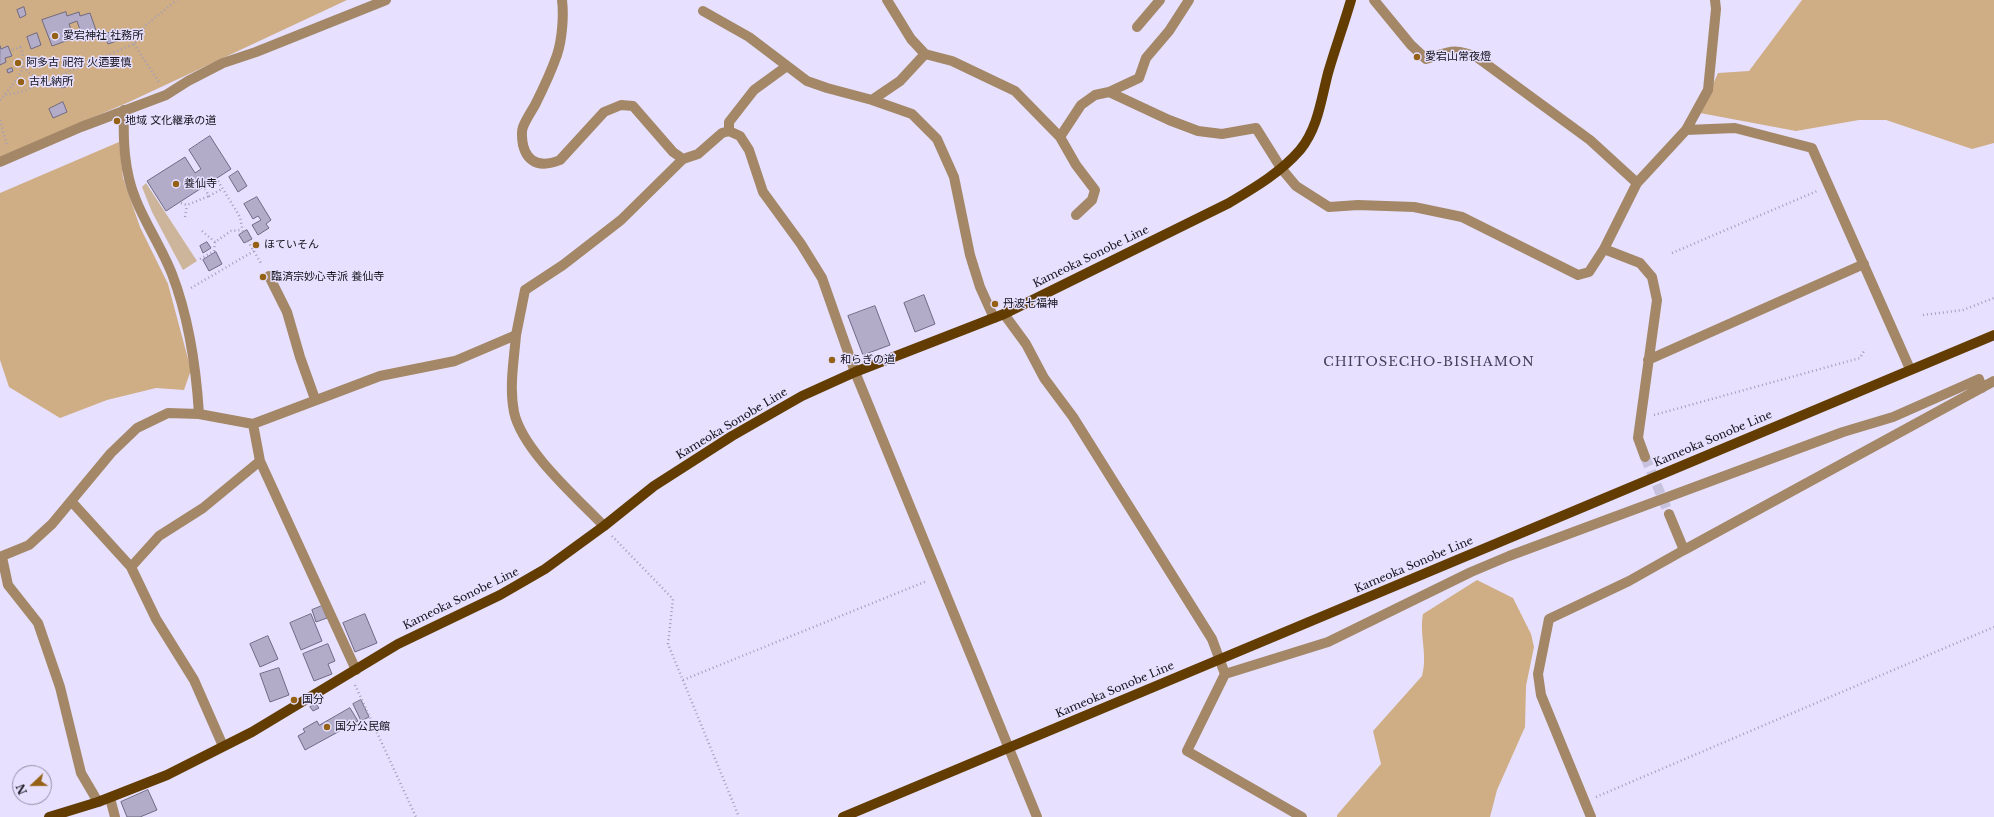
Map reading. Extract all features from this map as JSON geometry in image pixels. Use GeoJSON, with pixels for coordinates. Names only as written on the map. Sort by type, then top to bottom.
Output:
{"type":"FeatureCollection","features":[{"type":"Feature","properties":{"kind":"main road","name":"Kameoka Sonobe Line"},"geometry":{"type":"LineString","coordinates":[[49,817],[110,798],[167,775],[252,732],[398,644],[500,595],[545,569],[604,526],[654,486],[732,436],[802,396],[854,372],[1004,314],[1229,203],[1257,186],[1281,168],[1300,149],[1314,126],[1328,72],[1351,0]]}},
{"type":"Feature","properties":{"kind":"main road","name":"Kameoka Sonobe Line"},"geometry":{"type":"LineString","coordinates":[[843,817],[1994,335]]}},
{"type":"Feature","properties":{"kind":"street"},"geometry":{"type":"LineString","coordinates":[[0,162],[124,110],[166,95],[188,81],[223,63],[256,52],[386,0]]}},
{"type":"Feature","properties":{"kind":"street"},"geometry":{"type":"LineString","coordinates":[[562,0],[562,25],[558,53],[549,76],[523,127],[522,139],[524,151],[530,160],[540,164],[551,164],[560,160],[604,112],[621,106],[633,106],[673,152],[683,159]]}},
{"type":"Feature","properties":{"kind":"street"},"geometry":{"type":"LineString","coordinates":[[887,0],[911,39],[925,54],[952,61],[1016,91],[1060,137],[1076,165],[1095,190],[1092,200],[1076,215]]}},
{"type":"Feature","properties":{"kind":"street"},"geometry":{"type":"LineString","coordinates":[[1136,27],[1160,0]]}},
{"type":"Feature","properties":{"kind":"street"},"geometry":{"type":"LineString","coordinates":[[1060,137],[1081,105],[1095,95],[1109,92],[1138,78],[1146,58],[1168,31],[1189,0]]}},
{"type":"Feature","properties":{"kind":"street"},"geometry":{"type":"LineString","coordinates":[[1374,0],[1411,45],[1426,59],[1449,52],[1462,51],[1478,58],[1590,140],[1637,183]]}},
{"type":"Feature","properties":{"kind":"street"},"geometry":{"type":"LineString","coordinates":[[1109,92],[1169,120],[1198,131],[1222,134],[1256,128],[1281,168],[1296,186],[1329,207],[1358,205],[1414,207],[1462,217],[1578,275],[1590,272],[1604,250],[1637,183],[1686,130],[1708,90],[1716,9],[1715,0]]}},
{"type":"Feature","properties":{"kind":"street"},"geometry":{"type":"LineString","coordinates":[[703,11],[749,37],[807,81],[872,100],[912,114],[936,139],[954,177],[970,255],[980,288],[994,318]]}},
{"type":"Feature","properties":{"kind":"street"},"geometry":{"type":"LineString","coordinates":[[872,100],[900,81],[925,54]]}},
{"type":"Feature","properties":{"kind":"street"},"geometry":{"type":"LineString","coordinates":[[729,131],[729,122],[754,90],[787,66]]}},
{"type":"Feature","properties":{"kind":"street"},"geometry":{"type":"LineString","coordinates":[[124,110],[123,134],[125,159],[135,199],[172,274],[196,369],[199,414]]}},
{"type":"Feature","properties":{"kind":"street"},"geometry":{"type":"LineString","coordinates":[[1686,130],[1735,128],[1812,148],[1910,369]]}},
{"type":"Feature","properties":{"kind":"street"},"geometry":{"type":"LineString","coordinates":[[604,526],[542,461],[523,434],[514,413],[512,392],[516,335],[525,290],[563,265],[622,220],[683,159],[698,154],[722,133],[729,131],[740,136],[749,150],[763,192],[801,244],[822,278],[854,372],[937,577],[1037,817]]}},
{"type":"Feature","properties":{"kind":"street"},"geometry":{"type":"LineString","coordinates":[[1604,250],[1640,263],[1652,277],[1657,300],[1638,438],[1645,457]]}},
{"type":"Feature","properties":{"kind":"street"},"geometry":{"type":"LineString","coordinates":[[1648,360],[1864,264]]}},
{"type":"Feature","properties":{"kind":"street"},"geometry":{"type":"LineString","coordinates":[[269,276],[287,312],[300,357],[315,400]]}},
{"type":"Feature","properties":{"kind":"street"},"geometry":{"type":"LineString","coordinates":[[1004,314],[1026,344],[1044,378],[1073,417],[1212,639],[1218,659],[1225,674]]}},
{"type":"Feature","properties":{"kind":"street"},"geometry":{"type":"LineString","coordinates":[[98,802],[81,773],[60,687],[38,624],[8,585],[1,556],[29,544],[52,524],[111,453],[137,428],[168,414],[199,414],[253,424],[380,376],[455,361],[516,335]]}},
{"type":"Feature","properties":{"kind":"street"},"geometry":{"type":"LineString","coordinates":[[1302,817],[1186,751],[1225,674],[1328,642],[1471,572],[1508,556],[1843,432],[1893,417],[1979,379],[1982,388]]}},
{"type":"Feature","properties":{"kind":"street"},"geometry":{"type":"LineString","coordinates":[[1592,817],[1541,695],[1538,674],[1549,619],[1629,581],[1994,381]]}},
{"type":"Feature","properties":{"kind":"street"},"geometry":{"type":"LineString","coordinates":[[253,424],[260,461],[353,672]]}},
{"type":"Feature","properties":{"kind":"street"},"geometry":{"type":"LineString","coordinates":[[131,567],[159,536],[203,508],[260,461]]}},
{"type":"Feature","properties":{"kind":"street"},"geometry":{"type":"LineString","coordinates":[[71,501],[131,567],[156,619],[194,680],[223,746]]}},
{"type":"Feature","properties":{"kind":"street"},"geometry":{"type":"LineString","coordinates":[[1669,514],[1684,550]]}},
{"type":"Feature","properties":{"kind":"street"},"geometry":{"type":"LineString","coordinates":[[110,798],[115,817]]}},
{"type":"Feature","properties":{"kind":"path"},"geometry":{"type":"LineString","coordinates":[[5,95],[21,92],[134,44],[146,25],[177,0]]}},
{"type":"Feature","properties":{"kind":"path"},"geometry":{"type":"LineString","coordinates":[[134,44],[166,95]]}},
{"type":"Feature","properties":{"kind":"path"},"geometry":{"type":"LineString","coordinates":[[0,100],[5,95],[23,67],[24,57],[20,47],[12,50]]}},
{"type":"Feature","properties":{"kind":"path"},"geometry":{"type":"LineString","coordinates":[[23,67],[33,76],[37,85]]}},
{"type":"Feature","properties":{"kind":"path"},"geometry":{"type":"LineString","coordinates":[[0,120],[7,147]]}},
{"type":"Feature","properties":{"kind":"path"},"geometry":{"type":"LineString","coordinates":[[200,259],[214,251],[215,242],[231,231],[242,232],[240,217],[218,181]]}},
{"type":"Feature","properties":{"kind":"path"},"geometry":{"type":"LineString","coordinates":[[1672,253],[1829,186]]}},
{"type":"Feature","properties":{"kind":"path"},"geometry":{"type":"LineString","coordinates":[[205,189],[209,196]]}},
{"type":"Feature","properties":{"kind":"path"},"geometry":{"type":"LineString","coordinates":[[182,203],[183,205],[187,205],[222,189]]}},
{"type":"Feature","properties":{"kind":"path"},"geometry":{"type":"LineString","coordinates":[[185,217],[187,216],[187,205]]}},
{"type":"Feature","properties":{"kind":"path"},"geometry":{"type":"LineString","coordinates":[[202,231],[215,242]]}},
{"type":"Feature","properties":{"kind":"path"},"geometry":{"type":"LineString","coordinates":[[178,296],[254,252],[248,241]]}},
{"type":"Feature","properties":{"kind":"path"},"geometry":{"type":"LineString","coordinates":[[1923,315],[1963,310],[1994,298]]}},
{"type":"Feature","properties":{"kind":"path"},"geometry":{"type":"LineString","coordinates":[[1640,419],[1860,358],[1865,349]]}},
{"type":"Feature","properties":{"kind":"path"},"geometry":{"type":"LineString","coordinates":[[604,526],[673,599],[668,644],[739,817]]}},
{"type":"Feature","properties":{"kind":"path"},"geometry":{"type":"LineString","coordinates":[[683,680],[937,577]]}},
{"type":"Feature","properties":{"kind":"path"},"geometry":{"type":"LineString","coordinates":[[1585,802],[1994,627]]}},
{"type":"Feature","properties":{"kind":"path"},"geometry":{"type":"LineString","coordinates":[[353,672],[416,817]]}},
{"type":"Feature","properties":{"kind":"shaded area"},"geometry":{"type":"Polygon","coordinates":[[[0,0],[347,0],[129,102],[0,157],[0,0]]]}},
{"type":"Feature","properties":{"kind":"shaded area"},"geometry":{"type":"Polygon","coordinates":[[[1802,0],[1994,0],[1994,143],[1972,149],[1886,120],[1859,120],[1796,131],[1700,113],[1718,73],[1749,71],[1802,0]]]}},
{"type":"Feature","properties":{"kind":"shaded area"},"geometry":{"type":"Polygon","coordinates":[[[119,142],[123,178],[140,227],[168,284],[191,370],[184,390],[156,388],[107,400],[60,418],[9,387],[0,360],[0,193],[119,142]]]}},
{"type":"Feature","properties":{"kind":"shaded area"},"geometry":{"type":"Polygon","coordinates":[[[146,183],[197,261],[183,270],[152,212],[142,187],[146,183]]]}},
{"type":"Feature","properties":{"kind":"shaded area"},"geometry":{"type":"Polygon","coordinates":[[[1477,580],[1513,598],[1531,634],[1534,647],[1526,686],[1525,727],[1497,790],[1490,817],[1337,817],[1337,815],[1381,764],[1373,731],[1422,676],[1424,668],[1422,630],[1423,614],[1477,580]]]}},
{"type":"Feature","properties":{"kind":"building"},"geometry":{"type":"Polygon","coordinates":[[[24,7],[26,15],[20,18],[17,10],[24,7]]]}},
{"type":"Feature","properties":{"kind":"building"},"geometry":{"type":"Polygon","coordinates":[[[66,12],[67,16],[79,12],[80,16],[90,13],[98,36],[84,41],[77,21],[69,24],[74,38],[52,46],[42,20],[66,12]]]}},
{"type":"Feature","properties":{"kind":"building"},"geometry":{"type":"Polygon","coordinates":[[[115,30],[119,40],[108,44],[104,35],[115,30]]]}},
{"type":"Feature","properties":{"kind":"building"},"geometry":{"type":"Polygon","coordinates":[[[37,33],[41,45],[31,49],[27,37],[37,33]]]}},
{"type":"Feature","properties":{"kind":"building"},"geometry":{"type":"Polygon","coordinates":[[[0,46],[1,49],[8,46],[12,56],[5,58],[6,62],[0,65],[0,46]]]}},
{"type":"Feature","properties":{"kind":"building"},"geometry":{"type":"Polygon","coordinates":[[[12,68],[13,71],[8,73],[7,70],[12,68]]]}},
{"type":"Feature","properties":{"kind":"building"},"geometry":{"type":"Polygon","coordinates":[[[66,83],[68,86],[62,88],[60,85],[66,83]]]}},
{"type":"Feature","properties":{"kind":"building"},"geometry":{"type":"Polygon","coordinates":[[[63,102],[67,112],[53,118],[49,109],[63,102]]]}},
{"type":"Feature","properties":{"kind":"building"},"geometry":{"type":"Polygon","coordinates":[[[210,136],[231,169],[166,211],[147,181],[185,157],[195,173],[201,169],[189,150],[210,136]]]}},
{"type":"Feature","properties":{"kind":"building"},"geometry":{"type":"Polygon","coordinates":[[[238,171],[247,186],[238,192],[229,177],[238,171]]]}},
{"type":"Feature","properties":{"kind":"building"},"geometry":{"type":"Polygon","coordinates":[[[257,197],[271,220],[266,224],[269,228],[258,235],[252,225],[261,220],[258,216],[253,219],[244,204],[257,197]]]}},
{"type":"Feature","properties":{"kind":"building"},"geometry":{"type":"Polygon","coordinates":[[[247,230],[252,239],[244,243],[239,235],[247,230]]]}},
{"type":"Feature","properties":{"kind":"building"},"geometry":{"type":"Polygon","coordinates":[[[207,242],[211,248],[203,253],[200,246],[207,242]]]}},
{"type":"Feature","properties":{"kind":"building"},"geometry":{"type":"Polygon","coordinates":[[[216,252],[222,264],[209,271],[203,260],[216,252]]]}},
{"type":"Feature","properties":{"kind":"building"},"geometry":{"type":"Polygon","coordinates":[[[924,295],[935,324],[915,332],[904,303],[924,295]]]}},
{"type":"Feature","properties":{"kind":"building"},"geometry":{"type":"Polygon","coordinates":[[[875,306],[890,345],[863,355],[848,316],[875,306]]]}},
{"type":"Feature","properties":{"kind":"building"},"geometry":{"type":"Polygon","coordinates":[[[322,606],[327,618],[316,622],[312,610],[322,606]]]}},
{"type":"Feature","properties":{"kind":"building"},"geometry":{"type":"Polygon","coordinates":[[[311,614],[322,641],[301,650],[290,623],[311,614]]]}},
{"type":"Feature","properties":{"kind":"building"},"geometry":{"type":"Polygon","coordinates":[[[365,614],[377,643],[355,652],[343,623],[365,614]]]}},
{"type":"Feature","properties":{"kind":"building"},"geometry":{"type":"Polygon","coordinates":[[[268,636],[278,659],[260,667],[250,644],[268,636]]]}},
{"type":"Feature","properties":{"kind":"building"},"geometry":{"type":"Polygon","coordinates":[[[328,644],[335,661],[328,664],[332,674],[314,681],[303,654],[328,644]]]}},
{"type":"Feature","properties":{"kind":"building"},"geometry":{"type":"Polygon","coordinates":[[[279,668],[289,695],[270,702],[260,674],[279,668]]]}},
{"type":"Feature","properties":{"kind":"building"},"geometry":{"type":"Polygon","coordinates":[[[361,700],[369,717],[361,721],[353,704],[361,700]]]}},
{"type":"Feature","properties":{"kind":"building"},"geometry":{"type":"Polygon","coordinates":[[[316,704],[319,708],[313,711],[310,707],[316,704]]]}},
{"type":"Feature","properties":{"kind":"building","name":"国分公民館"},"geometry":{"type":"Polygon","coordinates":[[[350,708],[358,721],[305,750],[298,736],[305,732],[303,729],[317,721],[319,725],[350,708]]]}},
{"type":"Feature","properties":{"kind":"building"},"geometry":{"type":"Polygon","coordinates":[[[148,790],[157,810],[140,817],[127,817],[121,802],[148,790]]]}},
{"type":"Feature","properties":{"kind":"tunnel"},"geometry":{"type":"LineString","coordinates":[[1645,457],[1669,514]]}},
{"type":"Feature","properties":{"kind":"place","name":"愛宕神社 社務所"},"geometry":{"type":"Point","coordinates":[55,36]}},
{"type":"Feature","properties":{"kind":"place","name":"愛宕山常夜燈"},"geometry":{"type":"Point","coordinates":[1417,57]}},
{"type":"Feature","properties":{"kind":"place","name":"阿多古 祀符 火迺要慎"},"geometry":{"type":"Point","coordinates":[18,63]}},
{"type":"Feature","properties":{"kind":"place","name":"古札納所"},"geometry":{"type":"Point","coordinates":[21,82]}},
{"type":"Feature","properties":{"kind":"place","name":"地域 文化継承の道"},"geometry":{"type":"Point","coordinates":[117,121]}},
{"type":"Feature","properties":{"kind":"place","name":"養仙寺"},"geometry":{"type":"Point","coordinates":[176,184]}},
{"type":"Feature","properties":{"kind":"place","name":"ほていそん"},"geometry":{"type":"Point","coordinates":[256,245]}},
{"type":"Feature","properties":{"kind":"place","name":"臨済宗妙心寺派 養仙寺"},"geometry":{"type":"Point","coordinates":[263,277]}},
{"type":"Feature","properties":{"kind":"place","name":"丹波七福神"},"geometry":{"type":"Point","coordinates":[995,304]}},
{"type":"Feature","properties":{"kind":"place","name":"和らぎの道"},"geometry":{"type":"Point","coordinates":[832,360]}},
{"type":"Feature","properties":{"kind":"place","name":"国分"},"geometry":{"type":"Point","coordinates":[294,700]}},
{"type":"Feature","properties":{"kind":"place","name":"国分公民館"},"geometry":{"type":"Point","coordinates":[327,727]}},
{"type":"Feature","properties":{"kind":"district","name":"CHITOSECHO-BISHAMON"},"geometry":{"type":"Point","coordinates":[1429,362]}}]}
